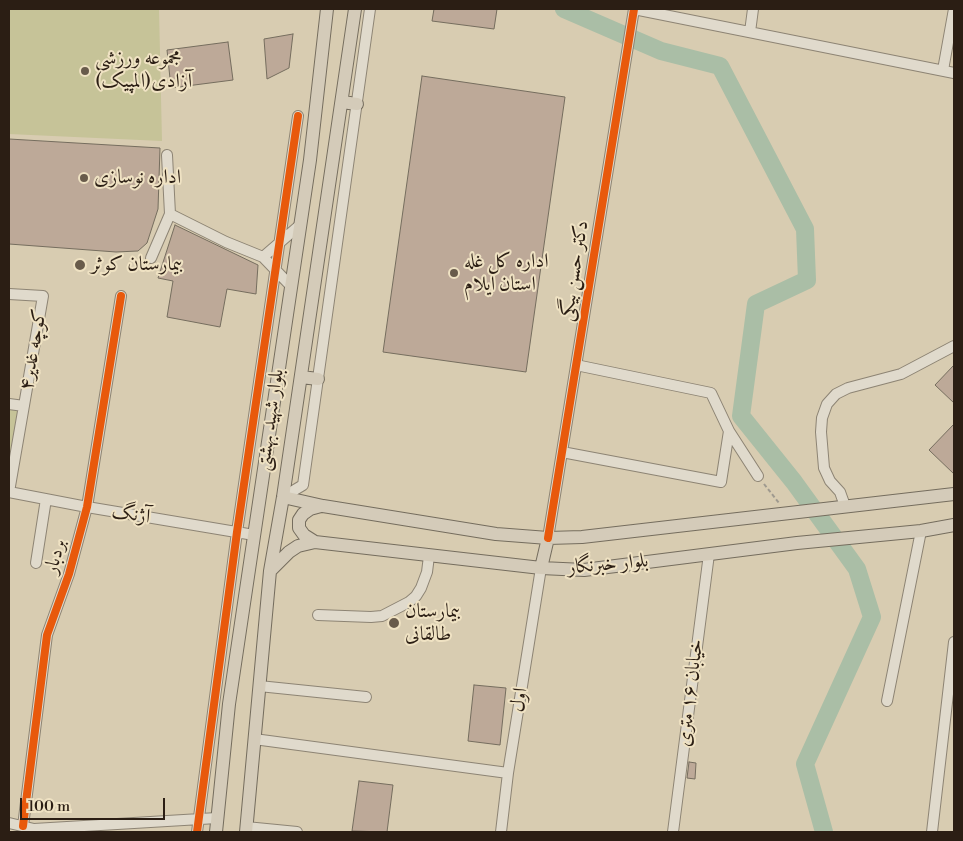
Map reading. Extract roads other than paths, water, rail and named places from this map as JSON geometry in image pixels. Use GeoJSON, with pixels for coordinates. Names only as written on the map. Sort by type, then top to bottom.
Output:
{"type":"FeatureCollection","features":[{"type":"Feature","properties":{"kind":"main road","name":"بلوار شهید بهشتی"},"geometry":{"type":"LineString","coordinates":[[216,832],[229,704],[310,160],[327,9]]}},
{"type":"Feature","properties":{"kind":"main road","name":"بلوار شهید بهشتی"},"geometry":{"type":"LineString","coordinates":[[244,831],[270,571],[283,498],[355,9]]}},
{"type":"Feature","properties":{"kind":"main road"},"geometry":{"type":"LineString","coordinates":[[342,102],[357,104]]}},
{"type":"Feature","properties":{"kind":"main road"},"geometry":{"type":"LineString","coordinates":[[301,376],[318,378]]}},
{"type":"Feature","properties":{"kind":"main road","name":"بلوار خبرنگار"},"geometry":{"type":"LineString","coordinates":[[283,498],[496,534],[548,538],[582,537],[954,494]]}},
{"type":"Feature","properties":{"kind":"main road"},"geometry":{"type":"LineString","coordinates":[[315,542],[304,534],[300,528],[299,520],[310,509],[323,506]]}},
{"type":"Feature","properties":{"kind":"main road","name":"بلوار خبرنگار"},"geometry":{"type":"LineString","coordinates":[[270,571],[293,549],[315,542],[541,568],[584,570],[796,543],[921,532],[954,525]]}},
{"type":"Feature","properties":{"kind":"main road"},"geometry":{"type":"LineString","coordinates":[[541,568],[548,538]]}},
{"type":"Feature","properties":{"kind":"main road"},"geometry":{"type":"LineString","coordinates":[[217,818],[221,832]]}},
{"type":"Feature","properties":{"kind":"street"},"geometry":{"type":"LineString","coordinates":[[283,498],[303,485],[370,9]]}},
{"type":"Feature","properties":{"kind":"street"},"geometry":{"type":"LineString","coordinates":[[634,9],[954,73]]}},
{"type":"Feature","properties":{"kind":"street","name":"دکتر حسن بیگی"},"geometry":{"type":"LineString","coordinates":[[548,538],[634,9]]}},
{"type":"Feature","properties":{"kind":"street"},"geometry":{"type":"LineString","coordinates":[[750,32],[753,9]]}},
{"type":"Feature","properties":{"kind":"street"},"geometry":{"type":"LineString","coordinates":[[942,70],[954,9]]}},
{"type":"Feature","properties":{"kind":"street"},"geometry":{"type":"LineString","coordinates":[[197,832],[236,532],[298,116]]}},
{"type":"Feature","properties":{"kind":"street"},"geometry":{"type":"LineString","coordinates":[[151,258],[170,214],[167,155]]}},
{"type":"Feature","properties":{"kind":"street"},"geometry":{"type":"LineString","coordinates":[[170,214],[226,242],[263,257],[290,285]]}},
{"type":"Feature","properties":{"kind":"street"},"geometry":{"type":"LineString","coordinates":[[263,257],[300,225]]}},
{"type":"Feature","properties":{"kind":"street","name":"کوچه غدیر۴"},"geometry":{"type":"LineString","coordinates":[[9,294],[43,296],[9,492]]}},
{"type":"Feature","properties":{"kind":"street","name":"بردبار"},"geometry":{"type":"LineString","coordinates":[[23,826],[47,635],[69,574],[86,507],[121,296]]}},
{"type":"Feature","properties":{"kind":"street"},"geometry":{"type":"LineString","coordinates":[[845,506],[840,492],[830,481],[824,468],[821,432],[822,418],[827,404],[836,394],[848,388],[901,374],[954,346]]}},
{"type":"Feature","properties":{"kind":"street"},"geometry":{"type":"LineString","coordinates":[[576,365],[711,393],[728,431],[758,476]]}},
{"type":"Feature","properties":{"kind":"street"},"geometry":{"type":"LineString","coordinates":[[9,404],[24,406]]}},
{"type":"Feature","properties":{"kind":"street"},"geometry":{"type":"LineString","coordinates":[[562,452],[721,482],[728,431]]}},
{"type":"Feature","properties":{"kind":"street","name":"آژنگ"},"geometry":{"type":"LineString","coordinates":[[9,492],[254,535]]}},
{"type":"Feature","properties":{"kind":"street"},"geometry":{"type":"LineString","coordinates":[[36,563],[46,499]]}},
{"type":"Feature","properties":{"kind":"street"},"geometry":{"type":"LineString","coordinates":[[887,702],[921,532]]}},
{"type":"Feature","properties":{"kind":"street","name":"خیابان ۱۶ متری"},"geometry":{"type":"LineString","coordinates":[[673,832],[709,554]]}},
{"type":"Feature","properties":{"kind":"street"},"geometry":{"type":"LineString","coordinates":[[318,615],[382,616],[401,606],[416,596],[421,588],[427,572],[429,556]]}},
{"type":"Feature","properties":{"kind":"street","name":"اول"},"geometry":{"type":"LineString","coordinates":[[501,832],[508,773],[541,568]]}},
{"type":"Feature","properties":{"kind":"street"},"geometry":{"type":"LineString","coordinates":[[932,832],[954,642]]}},
{"type":"Feature","properties":{"kind":"street"},"geometry":{"type":"LineString","coordinates":[[259,686],[366,696]]}},
{"type":"Feature","properties":{"kind":"street"},"geometry":{"type":"LineString","coordinates":[[254,739],[508,773]]}},
{"type":"Feature","properties":{"kind":"street"},"geometry":{"type":"LineString","coordinates":[[9,823],[34,829],[217,818]]}},
{"type":"Feature","properties":{"kind":"street"},"geometry":{"type":"LineString","coordinates":[[244,831],[297,832]]}},
{"type":"Feature","properties":{"kind":"waterway"},"geometry":{"type":"LineString","coordinates":[[564,9],[661,51],[720,66],[805,229],[807,280],[756,304],[741,416],[794,482],[857,569],[872,617],[805,764],[824,832]]}},
{"type":"Feature","properties":{"kind":"place","name":"مجموعه ورزشی آزادی(المپیک)"},"geometry":{"type":"Point","coordinates":[85,71]}},
{"type":"Feature","properties":{"kind":"place","name":"اداره نوسازی"},"geometry":{"type":"Point","coordinates":[84,178]}},
{"type":"Feature","properties":{"kind":"place","name":"بیمارستان کوثر"},"geometry":{"type":"Point","coordinates":[80,265]}},
{"type":"Feature","properties":{"kind":"place","name":"اداره کل غله استان ایلام"},"geometry":{"type":"Point","coordinates":[454,273]}},
{"type":"Feature","properties":{"kind":"place","name":"بیمارستان طالقانی"},"geometry":{"type":"Point","coordinates":[394,623]}}]}
